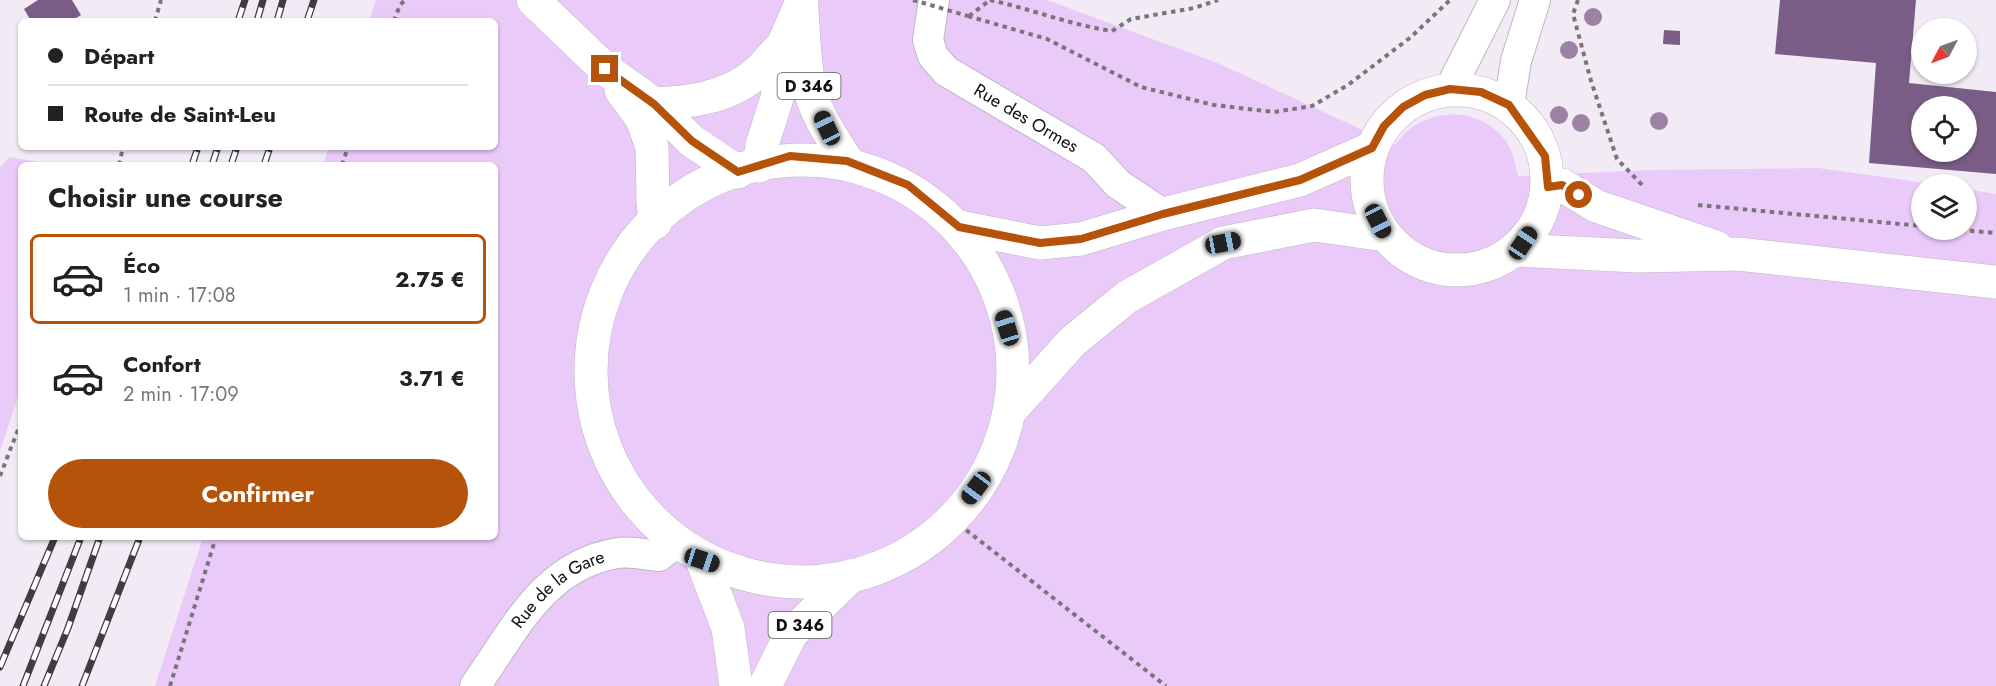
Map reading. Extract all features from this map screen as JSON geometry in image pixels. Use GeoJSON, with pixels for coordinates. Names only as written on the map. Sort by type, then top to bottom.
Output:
{"type":"FeatureCollection","features":[{"type":"Feature","properties":{"kind":"main road"},"geometry":{"type":"LineString","coordinates":[[533,0],[605,69],[654,104],[692,141],[749,169]]}},
{"type":"Feature","properties":{"kind":"main road","name":"D 346"},"geometry":{"type":"LineString","coordinates":[[749,169],[762,145],[777,98],[783,45],[802,0]]}},
{"type":"Feature","properties":{"kind":"main road","name":"D 346"},"geometry":{"type":"LineString","coordinates":[[802,0],[810,93],[847,161]]}},
{"type":"Feature","properties":{"kind":"main road"},"geometry":{"type":"LineString","coordinates":[[654,104],[685,102],[718,95],[750,79],[783,45]]}},
{"type":"Feature","properties":{"kind":"main road"},"geometry":{"type":"LineString","coordinates":[[605,69],[642,119],[652,147],[655,223]]}},
{"type":"Feature","properties":{"kind":"main road"},"geometry":{"type":"LineString","coordinates":[[1516,250],[1540,217],[1548,187],[1545,156],[1509,105],[1481,92],[1450,89],[1425,95],[1403,107],[1384,126],[1372,148],[1366,178],[1371,208],[1385,235],[1408,256],[1437,268],[1468,270],[1516,250],[1637,256],[1738,254],[1996,282]]}},
{"type":"Feature","properties":{"kind":"main road"},"geometry":{"type":"LineString","coordinates":[[959,227],[1040,243],[1081,239],[1163,214],[1300,180],[1372,148]]}},
{"type":"Feature","properties":{"kind":"main road"},"geometry":{"type":"LineString","coordinates":[[790,156],[847,161],[908,185],[959,227],[994,286],[1013,349],[1010,411],[988,472],[952,519],[906,555],[851,576],[800,582],[750,576],[702,560],[674,544],[631,501],[602,447],[590,388],[595,327],[617,271],[655,223],[693,192],[749,169],[790,156]]}},
{"type":"Feature","properties":{"kind":"main road"},"geometry":{"type":"LineString","coordinates":[[1548,187],[1562,185],[1596,206],[1738,254]]}},
{"type":"Feature","properties":{"kind":"main road"},"geometry":{"type":"LineString","coordinates":[[1010,411],[1072,342],[1127,297],[1223,243],[1314,225],[1385,235]]}},
{"type":"Feature","properties":{"kind":"main road"},"geometry":{"type":"LineString","coordinates":[[702,560],[729,628],[736,686]]}},
{"type":"Feature","properties":{"kind":"main road","name":"D 346"},"geometry":{"type":"LineString","coordinates":[[765,686],[791,634],[851,576]]}},
{"type":"Feature","properties":{"kind":"street","name":"Rue des Ormes"},"geometry":{"type":"LineString","coordinates":[[934,0],[928,40],[933,56],[946,71],[1094,158],[1118,184],[1163,214]]}},
{"type":"Feature","properties":{"kind":"street"},"geometry":{"type":"LineString","coordinates":[[1450,89],[1494,0]]}},
{"type":"Feature","properties":{"kind":"street"},"geometry":{"type":"LineString","coordinates":[[1509,105],[1516,61],[1535,0]]}},
{"type":"Feature","properties":{"kind":"street","name":"Rue de la Gare"},"geometry":{"type":"LineString","coordinates":[[475,686],[525,611],[554,582],[592,559],[620,552],[659,556],[674,544]]}},
{"type":"Feature","properties":{"kind":"path"},"geometry":{"type":"LineString","coordinates":[[156,18],[160,0]]}},
{"type":"Feature","properties":{"kind":"path"},"geometry":{"type":"LineString","coordinates":[[395,18],[400,5],[405,0]]}},
{"type":"Feature","properties":{"kind":"path"},"geometry":{"type":"LineString","coordinates":[[912,0],[1047,39],[1141,87],[1214,105],[1274,111],[1312,106],[1348,85],[1411,37],[1450,0]]}},
{"type":"Feature","properties":{"kind":"path"},"geometry":{"type":"LineString","coordinates":[[968,16],[990,0],[1023,7],[1089,28],[1112,31],[1131,19],[1194,8],[1218,0]]}},
{"type":"Feature","properties":{"kind":"path"},"geometry":{"type":"LineString","coordinates":[[1578,0],[1573,14],[1591,81],[1617,159],[1650,193]]}},
{"type":"Feature","properties":{"kind":"path"},"geometry":{"type":"LineString","coordinates":[[1694,205],[1911,225]]}},
{"type":"Feature","properties":{"kind":"path"},"geometry":{"type":"LineString","coordinates":[[1977,231],[1996,233]]}},
{"type":"Feature","properties":{"kind":"path"},"geometry":{"type":"LineString","coordinates":[[0,476],[18,430]]}},
{"type":"Feature","properties":{"kind":"path"},"geometry":{"type":"LineString","coordinates":[[952,519],[1166,686]]}},
{"type":"Feature","properties":{"kind":"path"},"geometry":{"type":"LineString","coordinates":[[170,686],[215,540]]}},
{"type":"Feature","properties":{"kind":"shaded area"},"geometry":{"type":"Polygon","coordinates":[[[376,0],[1047,0],[1220,64],[1395,145],[1406,132],[1434,117],[1465,116],[1480,120],[1506,141],[1518,176],[1652,170],[1818,168],[1911,181],[1911,240],[1977,240],[1977,191],[1996,194],[1996,686],[155,686],[202,540],[498,540],[498,162],[324,162],[328,150],[498,150],[498,18],[370,18],[376,0]]]}},
{"type":"Feature","properties":{"kind":"shaded area"},"geometry":{"type":"Polygon","coordinates":[[[9,157],[38,162],[18,162],[18,396],[0,451],[0,168],[9,157]]]}},
{"type":"Feature","properties":{"kind":"building"},"geometry":{"type":"Polygon","coordinates":[[[38,0],[72,0],[81,15],[76,18],[29,18],[24,9],[38,0]]]}},
{"type":"Feature","properties":{"kind":"building"},"geometry":{"type":"Polygon","coordinates":[[[1780,0],[1916,0],[1914,18],[1911,18],[1909,83],[1996,92],[1996,174],[1869,163],[1876,63],[1775,54],[1780,0]]]}},
{"type":"Feature","properties":{"kind":"building"},"geometry":{"type":"Polygon","coordinates":[[[1664,30],[1680,31],[1680,45],[1663,44],[1664,30]]]}},
{"type":"Feature","properties":{"kind":"railway"},"geometry":{"type":"LineString","coordinates":[[239,18],[245,0]]}},
{"type":"Feature","properties":{"kind":"railway"},"geometry":{"type":"LineString","coordinates":[[258,18],[263,0]]}},
{"type":"Feature","properties":{"kind":"railway"},"geometry":{"type":"LineString","coordinates":[[278,18],[283,0]]}},
{"type":"Feature","properties":{"kind":"railway"},"geometry":{"type":"LineString","coordinates":[[308,18],[314,0]]}},
{"type":"Feature","properties":{"kind":"railway"},"geometry":{"type":"LineString","coordinates":[[193,162],[197,150]]}},
{"type":"Feature","properties":{"kind":"railway"},"geometry":{"type":"LineString","coordinates":[[213,162],[217,150]]}},
{"type":"Feature","properties":{"kind":"railway"},"geometry":{"type":"LineString","coordinates":[[232,162],[236,150]]}},
{"type":"Feature","properties":{"kind":"railway"},"geometry":{"type":"LineString","coordinates":[[265,162],[269,150]]}},
{"type":"Feature","properties":{"kind":"railway"},"geometry":{"type":"LineString","coordinates":[[0,667],[54,540]]}},
{"type":"Feature","properties":{"kind":"railway"},"geometry":{"type":"LineString","coordinates":[[23,686],[80,540]]}},
{"type":"Feature","properties":{"kind":"railway"},"geometry":{"type":"LineString","coordinates":[[44,686],[68,628],[99,540]]}},
{"type":"Feature","properties":{"kind":"railway"},"geometry":{"type":"LineString","coordinates":[[82,686],[139,540]]}},
{"type":"Feature","properties":{"kind":"route"},"geometry":{"type":"LineString","coordinates":[[605,69],[654,104],[692,141],[738,172],[790,156],[847,161],[908,185],[959,227],[1040,243],[1081,239],[1163,214],[1300,180],[1372,148],[1384,126],[1403,107],[1425,95],[1450,89],[1481,92],[1509,105],[1545,156],[1548,187],[1562,185],[1579,195]]}}]}
